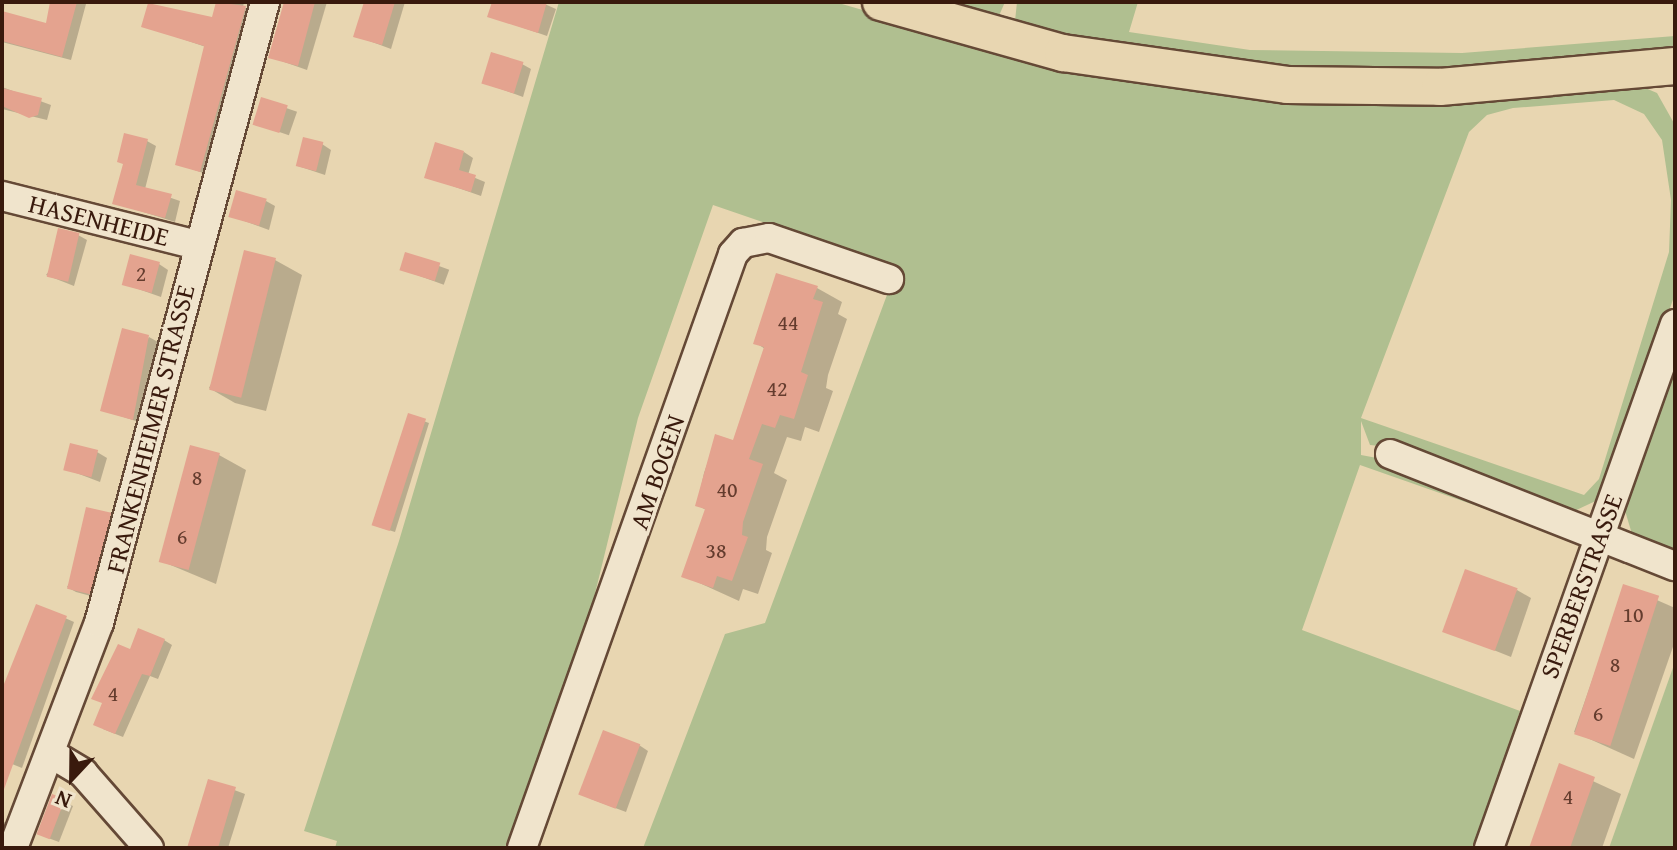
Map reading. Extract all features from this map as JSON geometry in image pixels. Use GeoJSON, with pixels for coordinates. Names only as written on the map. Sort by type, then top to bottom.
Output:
{"type":"FeatureCollection","features":[{"type":"Feature","properties":{"kind":"main road"},"geometry":{"type":"LineString","coordinates":[[881,2],[1087,57],[1231,79],[1346,87],[1504,83],[1675,66]]}},
{"type":"Feature","properties":{"kind":"street","name":"FRANKENHEIMER STRASSE"},"geometry":{"type":"LineString","coordinates":[[13,848],[99,623],[197,245],[265,2]]}},
{"type":"Feature","properties":{"kind":"street","name":"HASENHEIDE"},"geometry":{"type":"LineString","coordinates":[[2,196],[197,245]]}},
{"type":"Feature","properties":{"kind":"street","name":"AM BOGEN"},"geometry":{"type":"LineString","coordinates":[[522,848],[733,254],[743,243],[769,238],[889,279]]}},
{"type":"Feature","properties":{"kind":"street","name":"SPERBERSTRASSE"},"geometry":{"type":"LineString","coordinates":[[1489,848],[1675,324]]}},
{"type":"Feature","properties":{"kind":"street"},"geometry":{"type":"LineString","coordinates":[[1390,454],[1600,533],[1675,566]]}},
{"type":"Feature","properties":{"kind":"street"},"geometry":{"type":"LineString","coordinates":[[50,753],[83,773],[149,848]]}},
{"type":"Feature","properties":{"kind":"green space"},"geometry":{"type":"Polygon","coordinates":[[[559,2],[835,2],[1063,68],[1267,97],[1636,84],[1657,93],[1675,125],[1675,294],[1602,498],[1570,513],[1390,447],[1370,445],[1361,421],[1361,455],[1393,461],[1568,538],[1360,465],[1302,630],[1520,711],[1474,848],[643,848],[725,634],[765,623],[897,268],[713,205],[638,418],[590,614],[505,848],[335,848],[337,841],[304,831],[399,541],[559,2]],[[1614,100],[1513,108],[1487,115],[1469,132],[1361,418],[1584,495],[1599,479],[1669,252],[1671,200],[1662,140],[1644,114],[1614,100]]]}},
{"type":"Feature","properties":{"kind":"green space"},"geometry":{"type":"Polygon","coordinates":[[[928,2],[1005,2],[998,18],[928,2]]]}},
{"type":"Feature","properties":{"kind":"green space"},"geometry":{"type":"Polygon","coordinates":[[[1017,2],[1138,2],[1129,32],[1250,50],[1462,53],[1675,36],[1675,54],[1504,70],[1302,72],[1096,45],[1015,21],[1017,2]]]}},
{"type":"Feature","properties":{"kind":"green space"},"geometry":{"type":"Polygon","coordinates":[[[1675,354],[1675,560],[1632,534],[1623,504],[1675,354]]]}},
{"type":"Feature","properties":{"kind":"green space"},"geometry":{"type":"Polygon","coordinates":[[[1675,662],[1675,848],[1609,848],[1675,662]]]}},
{"type":"Feature","properties":{"kind":"building"},"geometry":{"type":"Polygon","coordinates":[[[50,2],[77,2],[62,57],[2,41],[2,11],[46,23],[50,2]]]}},
{"type":"Feature","properties":{"kind":"building"},"geometry":{"type":"Polygon","coordinates":[[[216,2],[246,6],[200,172],[175,165],[204,46],[141,27],[148,3],[212,17],[216,2]]]}},
{"type":"Feature","properties":{"kind":"building"},"geometry":{"type":"Polygon","coordinates":[[[284,2],[315,2],[298,66],[268,58],[284,2]]]}},
{"type":"Feature","properties":{"kind":"building"},"geometry":{"type":"Polygon","coordinates":[[[364,2],[395,2],[382,45],[353,37],[364,2]]]}},
{"type":"Feature","properties":{"kind":"building"},"geometry":{"type":"Polygon","coordinates":[[[492,2],[547,2],[538,33],[487,17],[492,2]]]}},
{"type":"Feature","properties":{"kind":"building"},"geometry":{"type":"Polygon","coordinates":[[[491,52],[524,62],[514,93],[481,84],[491,52]]]}},
{"type":"Feature","properties":{"kind":"building"},"geometry":{"type":"Polygon","coordinates":[[[2,88],[42,98],[38,115],[29,118],[2,106],[2,88]]]}},
{"type":"Feature","properties":{"kind":"building"},"geometry":{"type":"Polygon","coordinates":[[[261,97],[288,105],[279,133],[253,125],[261,97]]]}},
{"type":"Feature","properties":{"kind":"building"},"geometry":{"type":"Polygon","coordinates":[[[124,133],[148,139],[136,185],[172,194],[165,218],[112,204],[123,164],[117,162],[124,133]]]}},
{"type":"Feature","properties":{"kind":"building"},"geometry":{"type":"Polygon","coordinates":[[[303,137],[323,142],[316,171],[296,166],[303,137]]]}},
{"type":"Feature","properties":{"kind":"building"},"geometry":{"type":"Polygon","coordinates":[[[435,142],[464,151],[459,170],[476,175],[471,192],[424,178],[435,142]]]}},
{"type":"Feature","properties":{"kind":"building"},"geometry":{"type":"Polygon","coordinates":[[[236,190],[267,199],[259,226],[228,217],[236,190]]]}},
{"type":"Feature","properties":{"kind":"building"},"geometry":{"type":"Polygon","coordinates":[[[58,228],[79,233],[68,282],[47,277],[58,228]]]}},
{"type":"Feature","properties":{"kind":"building"},"geometry":{"type":"Polygon","coordinates":[[[244,250],[276,258],[241,398],[209,390],[244,250]]]}},
{"type":"Feature","properties":{"kind":"building"},"geometry":{"type":"Polygon","coordinates":[[[405,252],[440,263],[435,281],[399,270],[405,252]]]}},
{"type":"Feature","properties":{"kind":"building"},"geometry":{"type":"Polygon","coordinates":[[[130,254],[160,262],[152,293],[122,285],[130,254]]]}},
{"type":"Feature","properties":{"kind":"building"},"geometry":{"type":"Polygon","coordinates":[[[776,273],[818,286],[813,299],[823,302],[801,372],[808,375],[794,419],[780,415],[775,428],[762,424],[749,459],[763,464],[743,522],[742,535],[748,537],[732,581],[717,576],[713,588],[681,577],[705,509],[695,506],[715,434],[733,440],[764,347],[753,344],[776,273]]]}},
{"type":"Feature","properties":{"kind":"building"},"geometry":{"type":"Polygon","coordinates":[[[122,328],[149,335],[133,420],[100,411],[122,328]]]}},
{"type":"Feature","properties":{"kind":"building"},"geometry":{"type":"Polygon","coordinates":[[[408,413],[426,419],[390,531],[372,525],[408,413]]]}},
{"type":"Feature","properties":{"kind":"building"},"geometry":{"type":"Polygon","coordinates":[[[70,443],[98,450],[91,477],[63,470],[70,443]]]}},
{"type":"Feature","properties":{"kind":"building"},"geometry":{"type":"Polygon","coordinates":[[[190,445],[220,453],[189,570],[159,562],[190,445]]]}},
{"type":"Feature","properties":{"kind":"building"},"geometry":{"type":"Polygon","coordinates":[[[86,507],[111,513],[92,595],[67,589],[86,507]]]}},
{"type":"Feature","properties":{"kind":"building"},"geometry":{"type":"Polygon","coordinates":[[[1465,569],[1518,588],[1495,651],[1442,632],[1465,569]]]}},
{"type":"Feature","properties":{"kind":"building"},"geometry":{"type":"Polygon","coordinates":[[[1623,584],[1659,596],[1610,746],[1574,734],[1623,584]]]}},
{"type":"Feature","properties":{"kind":"building"},"geometry":{"type":"Polygon","coordinates":[[[36,604],[67,616],[3,792],[2,689],[36,604]]]}},
{"type":"Feature","properties":{"kind":"building"},"geometry":{"type":"Polygon","coordinates":[[[138,628],[165,639],[150,676],[142,674],[115,734],[93,725],[102,703],[91,699],[118,644],[130,649],[138,628]]]}},
{"type":"Feature","properties":{"kind":"building"},"geometry":{"type":"Polygon","coordinates":[[[603,730],[640,744],[616,809],[578,794],[603,730]]]}},
{"type":"Feature","properties":{"kind":"building"},"geometry":{"type":"Polygon","coordinates":[[[1559,763],[1595,777],[1570,848],[1529,848],[1559,763]]]}},
{"type":"Feature","properties":{"kind":"building"},"geometry":{"type":"Polygon","coordinates":[[[208,779],[236,787],[218,848],[187,848],[208,779]]]}},
{"type":"Feature","properties":{"kind":"building"},"geometry":{"type":"Polygon","coordinates":[[[52,794],[65,799],[50,839],[37,834],[52,794]]]}}]}
